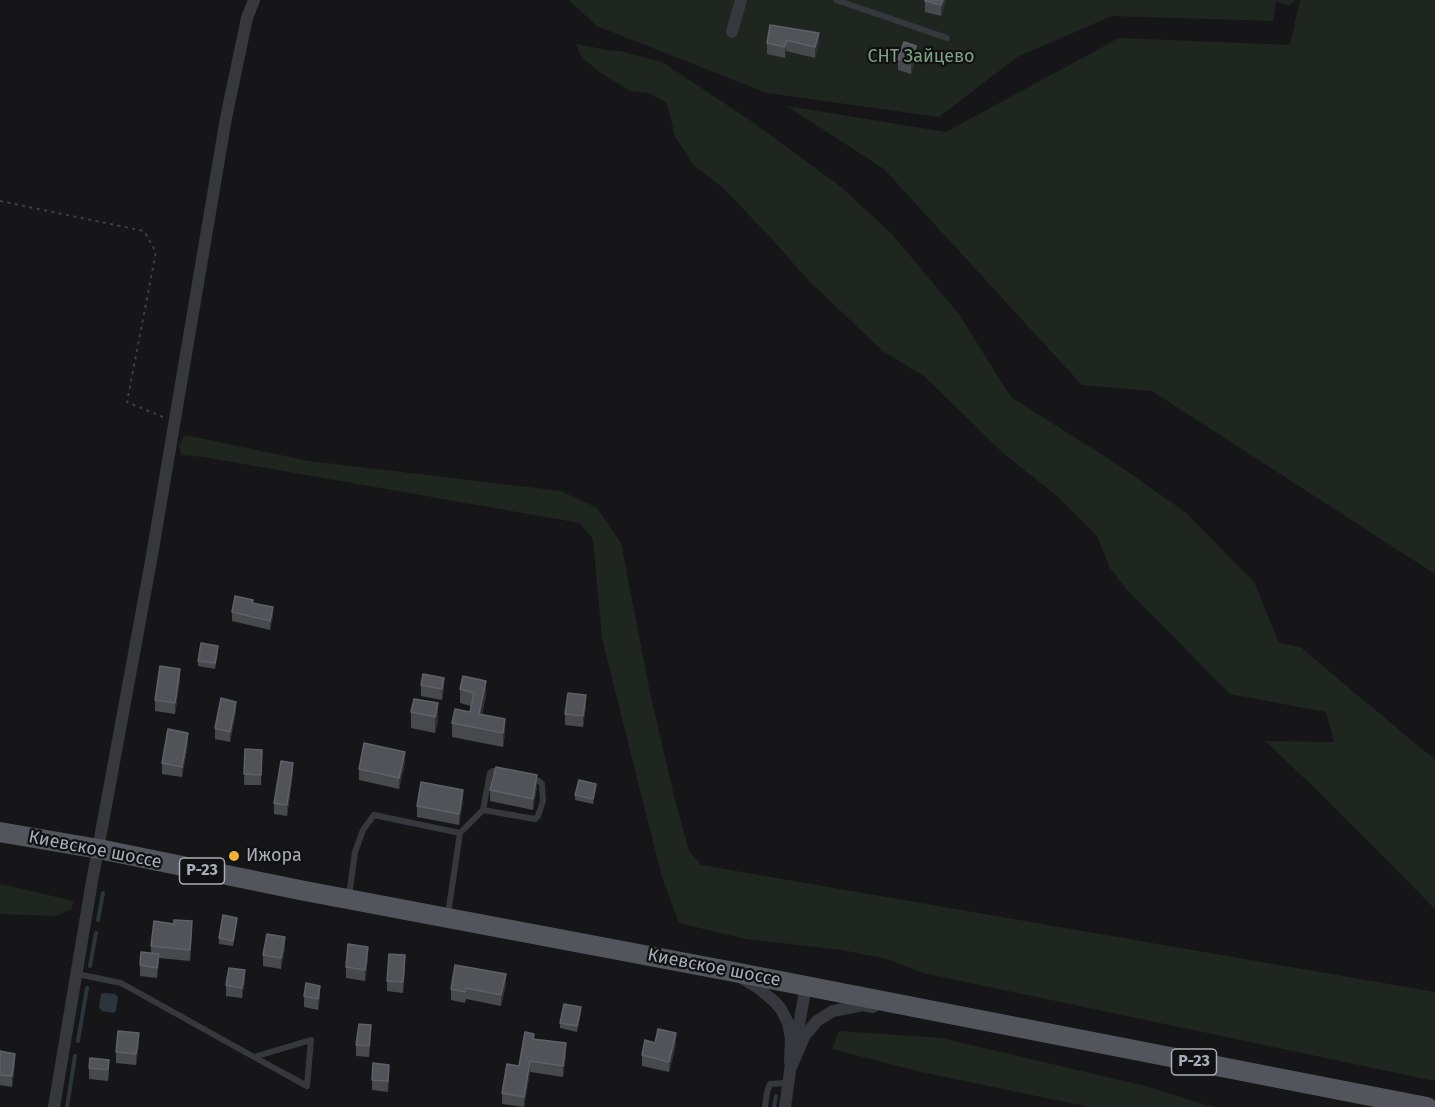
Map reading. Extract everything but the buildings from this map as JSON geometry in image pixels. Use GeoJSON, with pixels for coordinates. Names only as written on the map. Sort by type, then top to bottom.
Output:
{"type":"FeatureCollection","features":[{"type":"Feature","properties":{"kind":"main road","name":"Киевское шоссе"},"geometry":{"type":"LineString","coordinates":[[0,832],[99,849],[1427,1107]]}},
{"type":"Feature","properties":{"kind":"street"},"geometry":{"type":"LineString","coordinates":[[54,1107],[226,117],[254,0]]}},
{"type":"Feature","properties":{"kind":"street"},"geometry":{"type":"LineString","coordinates":[[732,32],[741,0]]}},
{"type":"Feature","properties":{"kind":"street"},"geometry":{"type":"LineString","coordinates":[[729,971],[757,987],[775,1002],[788,1023],[790,1070],[785,1107]]}},
{"type":"Feature","properties":{"kind":"street"},"geometry":{"type":"LineString","coordinates":[[790,1070],[806,986]]}},
{"type":"Feature","properties":{"kind":"street"},"geometry":{"type":"LineString","coordinates":[[790,1070],[805,1035],[817,1021],[833,1011],[863,1005],[939,1020],[984,1020]]}},
{"type":"Feature","properties":{"kind":"lane"},"geometry":{"type":"LineString","coordinates":[[836,0],[947,38]]}},
{"type":"Feature","properties":{"kind":"lane"},"geometry":{"type":"LineString","coordinates":[[447,917],[460,833],[483,810],[490,773],[493,771],[504,774]]}},
{"type":"Feature","properties":{"kind":"lane"},"geometry":{"type":"LineString","coordinates":[[483,810],[535,819],[543,801],[542,784],[528,778]]}},
{"type":"Feature","properties":{"kind":"lane"},"geometry":{"type":"LineString","coordinates":[[349,899],[355,852],[363,830],[374,815],[460,833]]}},
{"type":"Feature","properties":{"kind":"lane"},"geometry":{"type":"LineString","coordinates":[[77,974],[121,983],[254,1057],[307,1086],[311,1040],[254,1057]]}},
{"type":"Feature","properties":{"kind":"lane"},"geometry":{"type":"LineString","coordinates":[[765,1107],[766,1092],[770,1084],[789,1083]]}},
{"type":"Feature","properties":{"kind":"path"},"geometry":{"type":"LineString","coordinates":[[0,201],[144,231],[156,252],[127,402],[175,421]]}},
{"type":"Feature","properties":{"kind":"green space","name":"СНТ Зайцево"},"geometry":{"type":"Polygon","coordinates":[[[569,0],[1295,0],[1288,6],[1276,1],[1273,21],[1112,16],[1017,57],[939,117],[767,93],[597,26],[569,0]]]}},
{"type":"Feature","properties":{"kind":"green space"},"geometry":{"type":"Polygon","coordinates":[[[1300,0],[1435,0],[1435,574],[1152,391],[1082,385],[884,169],[787,106],[946,132],[1119,38],[1290,45],[1300,0]]]}},
{"type":"Feature","properties":{"kind":"green space"},"geometry":{"type":"Polygon","coordinates":[[[576,44],[620,51],[662,62],[754,123],[841,187],[892,234],[958,313],[1011,397],[1115,463],[1185,512],[1254,582],[1279,643],[1300,647],[1435,760],[1435,909],[1265,741],[1334,742],[1326,712],[1230,694],[1128,591],[1110,568],[1097,536],[1057,496],[1003,453],[925,377],[883,351],[808,280],[722,187],[693,165],[675,136],[667,103],[648,93],[630,91],[597,70],[581,56],[576,44]]]}},
{"type":"Feature","properties":{"kind":"green space"},"geometry":{"type":"Polygon","coordinates":[[[185,435],[309,461],[561,491],[597,508],[621,543],[650,693],[674,796],[689,851],[701,865],[1435,992],[1435,1081],[923,973],[887,959],[842,950],[746,939],[679,923],[662,877],[602,638],[593,539],[580,523],[204,457],[181,455],[179,445],[185,435]]]}},
{"type":"Feature","properties":{"kind":"green space"},"geometry":{"type":"Polygon","coordinates":[[[0,884],[74,901],[71,910],[55,916],[0,914],[0,884]]]}},
{"type":"Feature","properties":{"kind":"green space"},"geometry":{"type":"Polygon","coordinates":[[[839,1031],[941,1038],[1145,1086],[1213,1107],[1089,1107],[917,1071],[832,1049],[839,1031]]]}},
{"type":"Feature","properties":{"kind":"shaded area"},"geometry":{"type":"Polygon","coordinates":[[[101,994],[115,994],[118,997],[116,1011],[113,1013],[102,1011],[99,1007],[101,994]]]}},
{"type":"Feature","properties":{"kind":"waterway"},"geometry":{"type":"LineString","coordinates":[[98,920],[103,893]]}},
{"type":"Feature","properties":{"kind":"waterway"},"geometry":{"type":"LineString","coordinates":[[90,966],[96,933]]}},
{"type":"Feature","properties":{"kind":"waterway"},"geometry":{"type":"LineString","coordinates":[[78,1041],[87,988]]}},
{"type":"Feature","properties":{"kind":"waterway"},"geometry":{"type":"LineString","coordinates":[[67,1107],[75,1056]]}},
{"type":"Feature","properties":{"kind":"waterway"},"geometry":{"type":"LineString","coordinates":[[774,1107],[776,1096]]}},
{"type":"Feature","properties":{"kind":"place","name":"Ижора"},"geometry":{"type":"Point","coordinates":[234,856]}}]}
